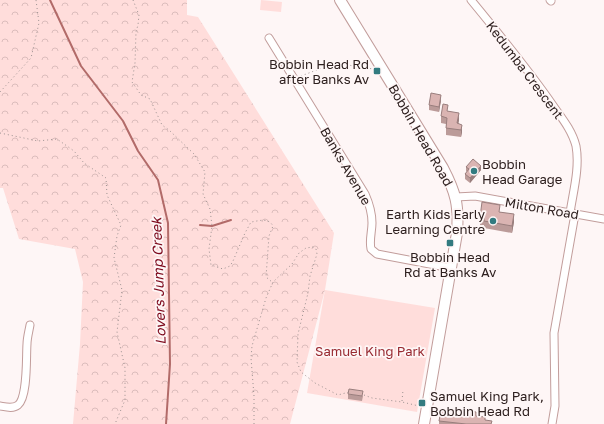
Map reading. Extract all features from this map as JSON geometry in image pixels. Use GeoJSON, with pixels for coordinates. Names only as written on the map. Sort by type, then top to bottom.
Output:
{"type":"FeatureCollection","features":[{"type":"Feature","properties":{"kind":"main road","name":"Bobbin Head Road"},"geometry":{"type":"LineString","coordinates":[[340,0],[444,168],[456,198],[458,220],[424,424]]}},
{"type":"Feature","properties":{"kind":"street","name":"Kedumba Crescent"},"geometry":{"type":"LineString","coordinates":[[471,0],[533,76],[568,127],[576,150],[577,163],[572,213],[554,333],[554,406],[552,424]]}},
{"type":"Feature","properties":{"kind":"street","name":"Banks Avenue"},"geometry":{"type":"LineString","coordinates":[[269,38],[365,194],[371,209],[372,223],[369,242],[371,249],[377,254],[451,268]]}},
{"type":"Feature","properties":{"kind":"street","name":"Milton Road"},"geometry":{"type":"LineString","coordinates":[[456,198],[475,196],[604,219]]}},
{"type":"Feature","properties":{"kind":"street"},"geometry":{"type":"LineString","coordinates":[[0,406],[10,408],[17,406],[22,400],[27,369],[27,343],[30,325]]}},
{"type":"Feature","properties":{"kind":"path"},"geometry":{"type":"LineString","coordinates":[[0,92],[32,58],[39,23],[36,0]]}},
{"type":"Feature","properties":{"kind":"path"},"geometry":{"type":"LineString","coordinates":[[133,0],[139,15],[136,32],[135,63],[132,82],[141,95],[150,99],[162,125],[194,154],[205,172],[203,194],[210,208],[212,226],[209,249],[211,265],[223,269],[230,266],[251,222],[264,220],[271,223],[273,226],[269,236],[266,277],[273,282]]}},
{"type":"Feature","properties":{"kind":"path"},"geometry":{"type":"LineString","coordinates":[[295,79],[335,63],[374,69]]}},
{"type":"Feature","properties":{"kind":"path"},"geometry":{"type":"LineString","coordinates":[[0,133],[38,141],[57,139],[74,151],[84,163],[106,178],[107,195],[121,225],[117,236],[114,258],[122,290],[117,332],[125,368],[125,400],[114,424]]}},
{"type":"Feature","properties":{"kind":"path"},"geometry":{"type":"LineString","coordinates":[[254,424],[254,396],[251,358],[252,346],[266,298],[273,282],[292,264],[299,253],[306,248],[313,247],[316,249],[317,254],[310,276],[308,293],[298,334],[297,362],[301,372],[315,383],[338,395],[349,392]]}},
{"type":"Feature","properties":{"kind":"path"},"geometry":{"type":"LineString","coordinates":[[402,402],[403,390]]}},
{"type":"Feature","properties":{"kind":"path"},"geometry":{"type":"LineString","coordinates":[[362,394],[372,398],[402,402],[427,408]]}},
{"type":"Feature","properties":{"kind":"green space"},"geometry":{"type":"Polygon","coordinates":[[[0,0],[187,0],[187,15],[198,17],[334,233],[325,290],[290,424],[73,424],[80,344],[83,282],[75,249],[19,239],[3,188],[0,188],[0,0]]]}},
{"type":"Feature","properties":{"kind":"green space"},"geometry":{"type":"Polygon","coordinates":[[[261,0],[282,2],[281,12],[260,10],[261,0]]]}},
{"type":"Feature","properties":{"kind":"green space","name":"Samuel King Park"},"geometry":{"type":"Polygon","coordinates":[[[325,290],[435,308],[417,412],[307,393],[325,290]]]}},
{"type":"Feature","properties":{"kind":"building"},"geometry":{"type":"Polygon","coordinates":[[[431,93],[441,95],[439,107],[429,105],[431,93]]]}},
{"type":"Feature","properties":{"kind":"building"},"geometry":{"type":"Polygon","coordinates":[[[443,104],[448,105],[447,111],[459,113],[457,123],[462,125],[461,130],[446,128],[447,118],[441,116],[443,104]]]}},
{"type":"Feature","properties":{"kind":"building"},"geometry":{"type":"Polygon","coordinates":[[[473,159],[481,166],[470,178],[465,174],[469,169],[466,167],[473,159]]]}},
{"type":"Feature","properties":{"kind":"building"},"geometry":{"type":"Polygon","coordinates":[[[482,202],[500,205],[499,212],[514,214],[512,226],[484,221],[484,218],[480,217],[482,202]]]}},
{"type":"Feature","properties":{"kind":"building"},"geometry":{"type":"Polygon","coordinates":[[[349,389],[363,391],[362,396],[348,394],[349,389]]]}},
{"type":"Feature","properties":{"kind":"building"},"geometry":{"type":"Polygon","coordinates":[[[441,410],[450,411],[449,414],[470,416],[471,411],[476,412],[476,416],[485,417],[485,420],[492,421],[491,424],[466,424],[439,421],[441,410]]]}},
{"type":"Feature","properties":{"kind":"waterway","name":"Lovers Jump Creek"},"geometry":{"type":"LineString","coordinates":[[50,0],[81,66],[123,121],[138,151],[158,180],[168,223],[170,364],[166,424]]}},
{"type":"Feature","properties":{"kind":"waterway"},"geometry":{"type":"LineString","coordinates":[[200,225],[212,226],[231,220]]}},
{"type":"Feature","properties":{"kind":"place","name":"Bobbin Head Rd after Banks Av"},"geometry":{"type":"Point","coordinates":[377,71]}},
{"type":"Feature","properties":{"kind":"place","name":"Bobbin Head Garage"},"geometry":{"type":"Point","coordinates":[474,171]}},
{"type":"Feature","properties":{"kind":"place","name":"Earth Kids Early Learning Centre"},"geometry":{"type":"Point","coordinates":[493,221]}},
{"type":"Feature","properties":{"kind":"place","name":"Bobbin Head Rd at Banks Av"},"geometry":{"type":"Point","coordinates":[450,243]}},
{"type":"Feature","properties":{"kind":"place","name":"Samuel King Park, Bobbin Head Rd"},"geometry":{"type":"Point","coordinates":[422,403]}}]}
